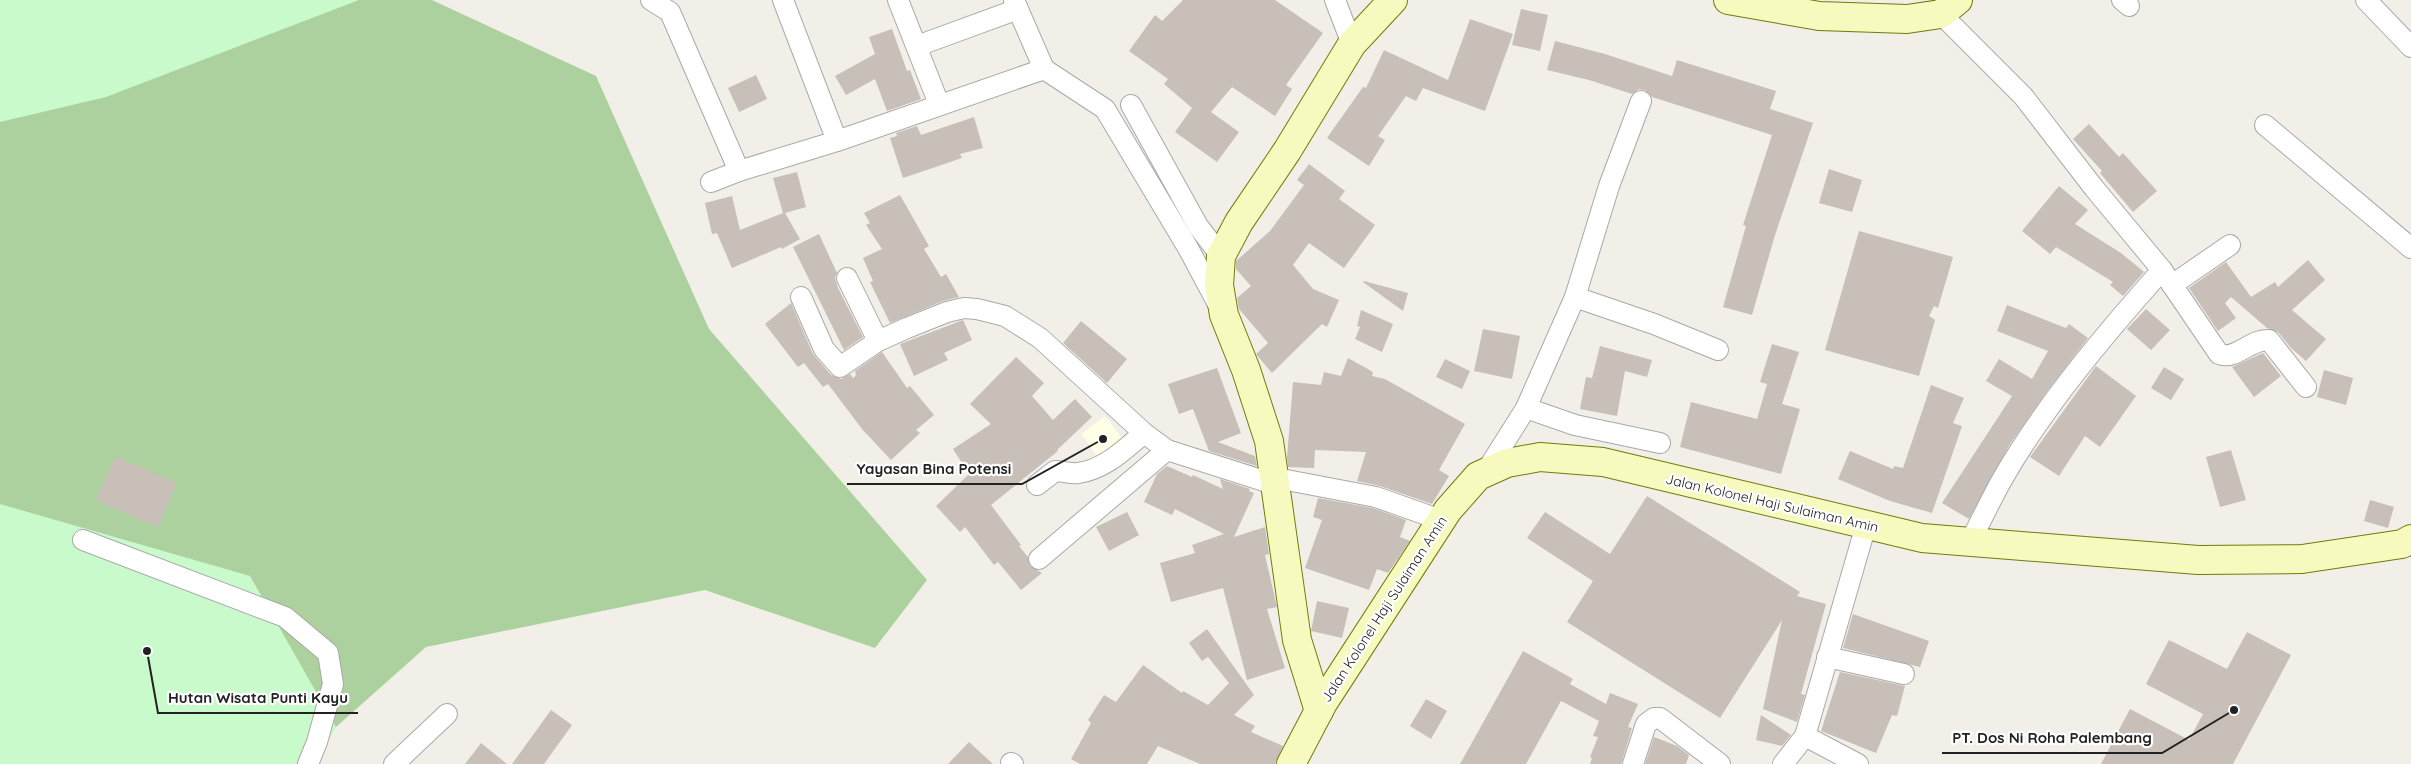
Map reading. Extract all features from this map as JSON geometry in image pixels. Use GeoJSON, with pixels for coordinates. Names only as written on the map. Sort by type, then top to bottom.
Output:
{"type":"FeatureCollection","features":[{"type":"Feature","properties":{"kind":"street"},"geometry":{"type":"LineString","coordinates":[[650,0],[670,12],[739,171]]}},
{"type":"Feature","properties":{"kind":"street"},"geometry":{"type":"LineString","coordinates":[[783,0],[837,141]]}},
{"type":"Feature","properties":{"kind":"street"},"geometry":{"type":"LineString","coordinates":[[898,0],[939,104]]}},
{"type":"Feature","properties":{"kind":"street"},"geometry":{"type":"LineString","coordinates":[[1335,0],[1352,44]]}},
{"type":"Feature","properties":{"kind":"street"},"geometry":{"type":"LineString","coordinates":[[1224,315],[1219,285],[1221,256],[1239,222],[1287,151],[1352,44],[1393,0]]}},
{"type":"Feature","properties":{"kind":"street"},"geometry":{"type":"LineString","coordinates":[[1728,0],[1819,16],[1907,19],[1949,7],[2167,278],[2219,354],[2227,355],[2257,342],[2269,340],[2306,387]]}},
{"type":"Feature","properties":{"kind":"street"},"geometry":{"type":"LineString","coordinates":[[2366,0],[2411,47]]}},
{"type":"Feature","properties":{"kind":"street"},"geometry":{"type":"LineString","coordinates":[[917,46],[1016,5],[1044,68],[1105,109],[1188,248],[1224,315],[1246,370],[1269,441],[1297,640],[1319,710]]}},
{"type":"Feature","properties":{"kind":"street"},"geometry":{"type":"LineString","coordinates":[[711,182],[739,171],[837,141],[1044,68]]}},
{"type":"Feature","properties":{"kind":"street"},"geometry":{"type":"LineString","coordinates":[[1485,473],[1526,408],[1575,297],[1609,186],[1641,101]]}},
{"type":"Feature","properties":{"kind":"street"},"geometry":{"type":"LineString","coordinates":[[1131,105],[1198,226],[1221,256]]}},
{"type":"Feature","properties":{"kind":"street"},"geometry":{"type":"LineString","coordinates":[[2265,125],[2411,248]]}},
{"type":"Feature","properties":{"kind":"street"},"geometry":{"type":"LineString","coordinates":[[1970,542],[2004,478],[2053,404],[2109,330],[2167,278],[2230,245]]}},
{"type":"Feature","properties":{"kind":"street"},"geometry":{"type":"LineString","coordinates":[[847,278],[878,341]]}},
{"type":"Feature","properties":{"kind":"street"},"geometry":{"type":"LineString","coordinates":[[801,297],[824,349],[839,367],[878,341],[947,312],[964,308],[977,309],[1005,316],[1040,338],[1144,433],[1167,450],[1276,481],[1376,497],[1441,520]]}},
{"type":"Feature","properties":{"kind":"street"},"geometry":{"type":"LineString","coordinates":[[1575,297],[1654,324],[1718,350]]}},
{"type":"Feature","properties":{"kind":"street"},"geometry":{"type":"LineString","coordinates":[[1526,408],[1575,425],[1660,443]]}},
{"type":"Feature","properties":{"kind":"street"},"geometry":{"type":"LineString","coordinates":[[1037,485],[1055,471],[1076,474],[1092,470],[1107,462],[1144,433]]}},
{"type":"Feature","properties":{"kind":"street"},"geometry":{"type":"LineString","coordinates":[[1039,559],[1167,450]]}},
{"type":"Feature","properties":{"kind":"street","name":"Jalan Kolonel Haji Sulaiman Amin"},"geometry":{"type":"LineString","coordinates":[[1291,764],[1319,710],[1441,520],[1478,476],[1507,463],[1540,457],[1603,462],[1922,538],[2198,560],[2302,559],[2402,544],[2411,539]]}},
{"type":"Feature","properties":{"kind":"street"},"geometry":{"type":"LineString","coordinates":[[1784,764],[1805,736],[1866,525]]}},
{"type":"Feature","properties":{"kind":"street"},"geometry":{"type":"LineString","coordinates":[[82,540],[285,617],[328,653],[333,684],[317,742],[308,764]]}},
{"type":"Feature","properties":{"kind":"street"},"geometry":{"type":"LineString","coordinates":[[1827,656],[1904,674]]}},
{"type":"Feature","properties":{"kind":"street"},"geometry":{"type":"LineString","coordinates":[[394,764],[447,714]]}},
{"type":"Feature","properties":{"kind":"street"},"geometry":{"type":"LineString","coordinates":[[1633,764],[1646,724],[1654,718],[1660,718],[1720,764]]}},
{"type":"Feature","properties":{"kind":"street"},"geometry":{"type":"LineString","coordinates":[[1805,736],[1858,764]]}},
{"type":"Feature","properties":{"kind":"shaded area"},"geometry":{"type":"Polygon","coordinates":[[[1105,416],[1126,443],[1101,461],[1081,434],[1105,416]]]}},
{"type":"Feature","properties":{"kind":"green space"},"geometry":{"type":"Polygon","coordinates":[[[0,0],[432,0],[596,76],[709,329],[927,580],[875,648],[705,590],[426,647],[336,727],[312,764],[0,764],[0,0]]]}},
{"type":"Feature","properties":{"kind":"green space"},"geometry":{"type":"Polygon","coordinates":[[[0,0],[359,0],[106,97],[0,122],[0,0]]]}},
{"type":"Feature","properties":{"kind":"green space"},"geometry":{"type":"Polygon","coordinates":[[[0,504],[250,576],[336,727],[316,764],[0,764],[0,504]]]}},
{"type":"Feature","properties":{"kind":"building"},"geometry":{"type":"Polygon","coordinates":[[[1183,0],[1275,0],[1323,33],[1286,85],[1292,89],[1275,116],[1232,87],[1211,112],[1239,132],[1217,162],[1175,132],[1192,108],[1164,84],[1168,79],[1129,51],[1155,15],[1162,21],[1183,0]]]}},
{"type":"Feature","properties":{"kind":"building"},"geometry":{"type":"Polygon","coordinates":[[[1521,9],[1548,15],[1540,51],[1512,45],[1521,9]]]}},
{"type":"Feature","properties":{"kind":"building"},"geometry":{"type":"Polygon","coordinates":[[[1470,19],[1513,34],[1485,111],[1423,88],[1416,101],[1406,96],[1378,136],[1385,140],[1369,166],[1327,138],[1363,87],[1366,88],[1384,50],[1448,80],[1470,19]]]}},
{"type":"Feature","properties":{"kind":"building"},"geometry":{"type":"Polygon","coordinates":[[[892,29],[907,71],[910,70],[921,99],[887,111],[875,79],[846,95],[835,76],[875,54],[869,37],[892,29]]]}},
{"type":"Feature","properties":{"kind":"building"},"geometry":{"type":"Polygon","coordinates":[[[1555,41],[1605,54],[1672,76],[1677,60],[1776,91],[1770,109],[1813,123],[1775,235],[1752,315],[1723,307],[1746,226],[1743,225],[1772,135],[1652,97],[1645,90],[1639,89],[1632,94],[1589,80],[1547,70],[1555,41]]]}},
{"type":"Feature","properties":{"kind":"building"},"geometry":{"type":"Polygon","coordinates":[[[756,75],[767,99],[739,112],[728,88],[756,75]]]}},
{"type":"Feature","properties":{"kind":"building"},"geometry":{"type":"Polygon","coordinates":[[[974,117],[983,148],[960,154],[962,158],[903,178],[890,138],[897,136],[896,133],[917,126],[921,135],[974,117]]]}},
{"type":"Feature","properties":{"kind":"building"},"geometry":{"type":"Polygon","coordinates":[[[2089,124],[2119,157],[2123,153],[2157,191],[2133,212],[2100,173],[2102,171],[2073,139],[2089,124]]]}},
{"type":"Feature","properties":{"kind":"building"},"geometry":{"type":"Polygon","coordinates":[[[1309,164],[1345,191],[1339,199],[1375,225],[1344,268],[1309,243],[1293,265],[1313,289],[1339,300],[1327,327],[1322,324],[1272,373],[1256,354],[1268,343],[1239,309],[1237,298],[1251,286],[1236,269],[1236,261],[1270,231],[1304,185],[1297,180],[1309,164]]]}},
{"type":"Feature","properties":{"kind":"building"},"geometry":{"type":"Polygon","coordinates":[[[1829,169],[1862,180],[1852,212],[1819,203],[1829,169]]]}},
{"type":"Feature","properties":{"kind":"building"},"geometry":{"type":"Polygon","coordinates":[[[797,172],[806,207],[785,213],[800,239],[782,249],[781,247],[732,268],[717,233],[712,234],[705,203],[732,196],[740,230],[783,213],[773,178],[797,172]]]}},
{"type":"Feature","properties":{"kind":"building"},"geometry":{"type":"Polygon","coordinates":[[[2059,186],[2088,210],[2075,224],[2121,253],[2144,272],[2123,296],[2110,285],[2113,282],[2056,247],[2050,254],[2022,231],[2059,186]]]}},
{"type":"Feature","properties":{"kind":"building"},"geometry":{"type":"Polygon","coordinates":[[[900,195],[929,246],[924,249],[941,277],[946,274],[959,297],[943,301],[890,323],[870,282],[873,281],[863,258],[882,249],[866,225],[870,223],[864,213],[900,195]]]}},
{"type":"Feature","properties":{"kind":"building"},"geometry":{"type":"Polygon","coordinates":[[[1859,231],[1953,257],[1938,308],[1934,306],[1929,316],[1935,320],[1919,376],[1825,350],[1859,231]]]}},
{"type":"Feature","properties":{"kind":"building"},"geometry":{"type":"Polygon","coordinates":[[[819,234],[837,273],[835,278],[838,288],[863,337],[844,350],[793,247],[819,234]]]}},
{"type":"Feature","properties":{"kind":"building"},"geometry":{"type":"Polygon","coordinates":[[[2308,260],[2325,280],[2292,310],[2326,339],[2306,361],[2291,348],[2278,332],[2267,328],[2231,297],[2225,303],[2236,318],[2218,331],[2189,288],[2226,262],[2251,297],[2275,282],[2278,287],[2308,260]]]}},
{"type":"Feature","properties":{"kind":"building"},"geometry":{"type":"Polygon","coordinates":[[[1363,282],[1408,293],[1403,311],[1363,282]]]}},
{"type":"Feature","properties":{"kind":"building"},"geometry":{"type":"Polygon","coordinates":[[[791,303],[813,354],[831,375],[841,379],[850,374],[853,378],[856,375],[855,371],[882,352],[907,388],[910,386],[934,415],[916,430],[920,433],[891,460],[862,429],[828,384],[823,387],[804,363],[798,367],[765,324],[791,303]]]}},
{"type":"Feature","properties":{"kind":"building"},"geometry":{"type":"Polygon","coordinates":[[[2007,305],[2066,328],[2069,324],[2088,338],[2010,444],[1969,519],[1942,503],[2012,396],[1986,381],[1999,359],[2032,379],[2048,351],[1997,331],[2007,305]]]}},
{"type":"Feature","properties":{"kind":"building"},"geometry":{"type":"Polygon","coordinates":[[[2146,309],[2170,330],[2151,350],[2127,329],[2146,309]]]}},
{"type":"Feature","properties":{"kind":"building"},"geometry":{"type":"Polygon","coordinates":[[[1361,310],[1393,324],[1382,352],[1355,339],[1360,327],[1357,326],[1361,310]]]}},
{"type":"Feature","properties":{"kind":"building"},"geometry":{"type":"Polygon","coordinates":[[[963,320],[972,340],[944,353],[948,360],[914,376],[900,344],[963,320]]]}},
{"type":"Feature","properties":{"kind":"building"},"geometry":{"type":"Polygon","coordinates":[[[1081,321],[1127,359],[1107,383],[1063,343],[1081,321]]]}},
{"type":"Feature","properties":{"kind":"building"},"geometry":{"type":"Polygon","coordinates":[[[1483,329],[1520,336],[1512,379],[1474,371],[1483,329]]]}},
{"type":"Feature","properties":{"kind":"building"},"geometry":{"type":"Polygon","coordinates":[[[1772,344],[1799,352],[1782,404],[1800,409],[1781,474],[1680,447],[1691,402],[1757,419],[1767,384],[1760,382],[1772,344]]]}},
{"type":"Feature","properties":{"kind":"building"},"geometry":{"type":"Polygon","coordinates":[[[1600,346],[1652,360],[1647,377],[1625,371],[1617,416],[1580,409],[1586,377],[1592,378],[1600,346]]]}},
{"type":"Feature","properties":{"kind":"building"},"geometry":{"type":"Polygon","coordinates":[[[2263,353],[2281,376],[2254,397],[2232,367],[2263,353]]]}},
{"type":"Feature","properties":{"kind":"building"},"geometry":{"type":"Polygon","coordinates":[[[1016,357],[1044,383],[1032,396],[1053,420],[1075,399],[1092,417],[1058,451],[991,505],[1021,545],[1019,546],[1028,557],[1030,566],[1042,573],[1021,590],[998,562],[994,565],[965,527],[960,532],[936,506],[969,474],[953,449],[991,424],[970,404],[1016,357]]]}},
{"type":"Feature","properties":{"kind":"building"},"geometry":{"type":"Polygon","coordinates":[[[1348,358],[1373,372],[1372,376],[1385,379],[1465,424],[1439,470],[1449,476],[1432,504],[1380,486],[1357,481],[1366,452],[1315,450],[1314,468],[1288,467],[1287,458],[1293,382],[1321,385],[1324,372],[1341,376],[1348,358]]]}},
{"type":"Feature","properties":{"kind":"building"},"geometry":{"type":"Polygon","coordinates":[[[1445,359],[1470,371],[1462,389],[1436,377],[1445,359]]]}},
{"type":"Feature","properties":{"kind":"building"},"geometry":{"type":"Polygon","coordinates":[[[2096,366],[2136,396],[2100,447],[2085,436],[2059,476],[2030,457],[2096,366]]]}},
{"type":"Feature","properties":{"kind":"building"},"geometry":{"type":"Polygon","coordinates":[[[2164,367],[2184,379],[2171,400],[2151,388],[2164,367]]]}},
{"type":"Feature","properties":{"kind":"building"},"geometry":{"type":"Polygon","coordinates":[[[1217,368],[1241,433],[1218,442],[1255,456],[1257,466],[1209,451],[1193,409],[1179,414],[1168,384],[1217,368]]]}},
{"type":"Feature","properties":{"kind":"building"},"geometry":{"type":"Polygon","coordinates":[[[2324,370],[2353,378],[2346,405],[2317,397],[2324,370]]]}},
{"type":"Feature","properties":{"kind":"building"},"geometry":{"type":"Polygon","coordinates":[[[1931,385],[1964,398],[1953,423],[1962,426],[1932,513],[1890,501],[1838,479],[1850,451],[1893,469],[1894,466],[1903,468],[1931,385]]]}},
{"type":"Feature","properties":{"kind":"building"},"geometry":{"type":"Polygon","coordinates":[[[2231,450],[2246,500],[2220,507],[2206,457],[2231,450]]]}},
{"type":"Feature","properties":{"kind":"building"},"geometry":{"type":"Polygon","coordinates":[[[115,456],[177,483],[158,527],[96,501],[115,456]]]}},
{"type":"Feature","properties":{"kind":"building"},"geometry":{"type":"Polygon","coordinates":[[[1167,466],[1192,477],[1193,475],[1223,489],[1220,479],[1250,489],[1249,491],[1254,493],[1234,537],[1265,527],[1269,554],[1265,555],[1277,607],[1267,609],[1285,668],[1247,680],[1223,588],[1171,602],[1160,563],[1195,553],[1192,545],[1224,534],[1175,509],[1172,515],[1144,502],[1157,474],[1167,466]]]}},
{"type":"Feature","properties":{"kind":"building"},"geometry":{"type":"Polygon","coordinates":[[[1647,496],[1800,592],[1797,596],[1826,604],[1801,694],[1805,695],[1797,722],[1763,709],[1782,620],[1720,718],[1567,622],[1593,581],[1527,538],[1545,512],[1610,554],[1647,496]]]}},
{"type":"Feature","properties":{"kind":"building"},"geometry":{"type":"Polygon","coordinates":[[[1318,498],[1373,508],[1406,520],[1400,537],[1410,541],[1388,573],[1377,569],[1369,590],[1305,568],[1322,520],[1313,517],[1318,498]]]}},
{"type":"Feature","properties":{"kind":"building"},"geometry":{"type":"Polygon","coordinates":[[[2370,500],[2394,507],[2388,528],[2364,521],[2370,500]]]}},
{"type":"Feature","properties":{"kind":"building"},"geometry":{"type":"Polygon","coordinates":[[[1127,512],[1139,535],[1109,551],[1096,527],[1127,512]]]}},
{"type":"Feature","properties":{"kind":"building"},"geometry":{"type":"Polygon","coordinates":[[[1317,601],[1349,608],[1342,638],[1311,631],[1317,601]]]}},
{"type":"Feature","properties":{"kind":"building"},"geometry":{"type":"Polygon","coordinates":[[[1853,614],[1929,641],[1920,667],[1843,648],[1853,614]]]}},
{"type":"Feature","properties":{"kind":"building"},"geometry":{"type":"Polygon","coordinates":[[[1207,629],[1254,695],[1234,715],[1255,726],[1251,732],[1283,746],[1275,764],[1200,764],[1158,746],[1147,764],[1080,764],[1071,759],[1091,723],[1088,720],[1104,695],[1116,702],[1143,665],[1182,693],[1183,691],[1208,705],[1229,683],[1208,657],[1202,661],[1189,643],[1207,629]]]}},
{"type":"Feature","properties":{"kind":"building"},"geometry":{"type":"Polygon","coordinates":[[[2247,632],[2291,655],[2233,764],[2101,764],[2130,709],[2189,740],[2203,714],[2146,684],[2169,640],[2227,669],[2247,632]]]}},
{"type":"Feature","properties":{"kind":"building"},"geometry":{"type":"Polygon","coordinates":[[[1523,651],[1573,679],[1570,684],[1606,704],[1610,693],[1638,704],[1628,727],[1632,728],[1621,764],[1590,764],[1592,758],[1590,757],[1598,737],[1593,736],[1599,721],[1561,701],[1526,764],[1460,764],[1523,651]]]}},
{"type":"Feature","properties":{"kind":"building"},"geometry":{"type":"Polygon","coordinates":[[[1840,672],[1905,686],[1897,716],[1892,715],[1876,753],[1821,731],[1840,672]]]}},
{"type":"Feature","properties":{"kind":"building"},"geometry":{"type":"Polygon","coordinates":[[[1426,699],[1447,711],[1431,739],[1410,726],[1426,699]]]}},
{"type":"Feature","properties":{"kind":"building"},"geometry":{"type":"Polygon","coordinates":[[[551,710],[572,725],[544,764],[512,764],[551,710]]]}},
{"type":"Feature","properties":{"kind":"building"},"geometry":{"type":"Polygon","coordinates":[[[1761,715],[1791,735],[1782,746],[1756,740],[1761,715]]]}},
{"type":"Feature","properties":{"kind":"building"},"geometry":{"type":"Polygon","coordinates":[[[1654,737],[1677,746],[1689,755],[1686,764],[1645,764],[1654,737]]]}},
{"type":"Feature","properties":{"kind":"building"},"geometry":{"type":"Polygon","coordinates":[[[969,742],[993,764],[948,764],[969,742]]]}},
{"type":"Feature","properties":{"kind":"building"},"geometry":{"type":"Polygon","coordinates":[[[481,743],[507,764],[465,764],[481,743]]]}},
{"type":"Feature","properties":{"kind":"place","name":"Yayasan Bina Potensi"},"geometry":{"type":"Point","coordinates":[1103,439]}},
{"type":"Feature","properties":{"kind":"place","name":"Hutan Wisata Punti Kayu"},"geometry":{"type":"Point","coordinates":[147,651]}},
{"type":"Feature","properties":{"kind":"place","name":"PT. Dos Ni Roha Palembang"},"geometry":{"type":"Point","coordinates":[2234,710]}}]}
